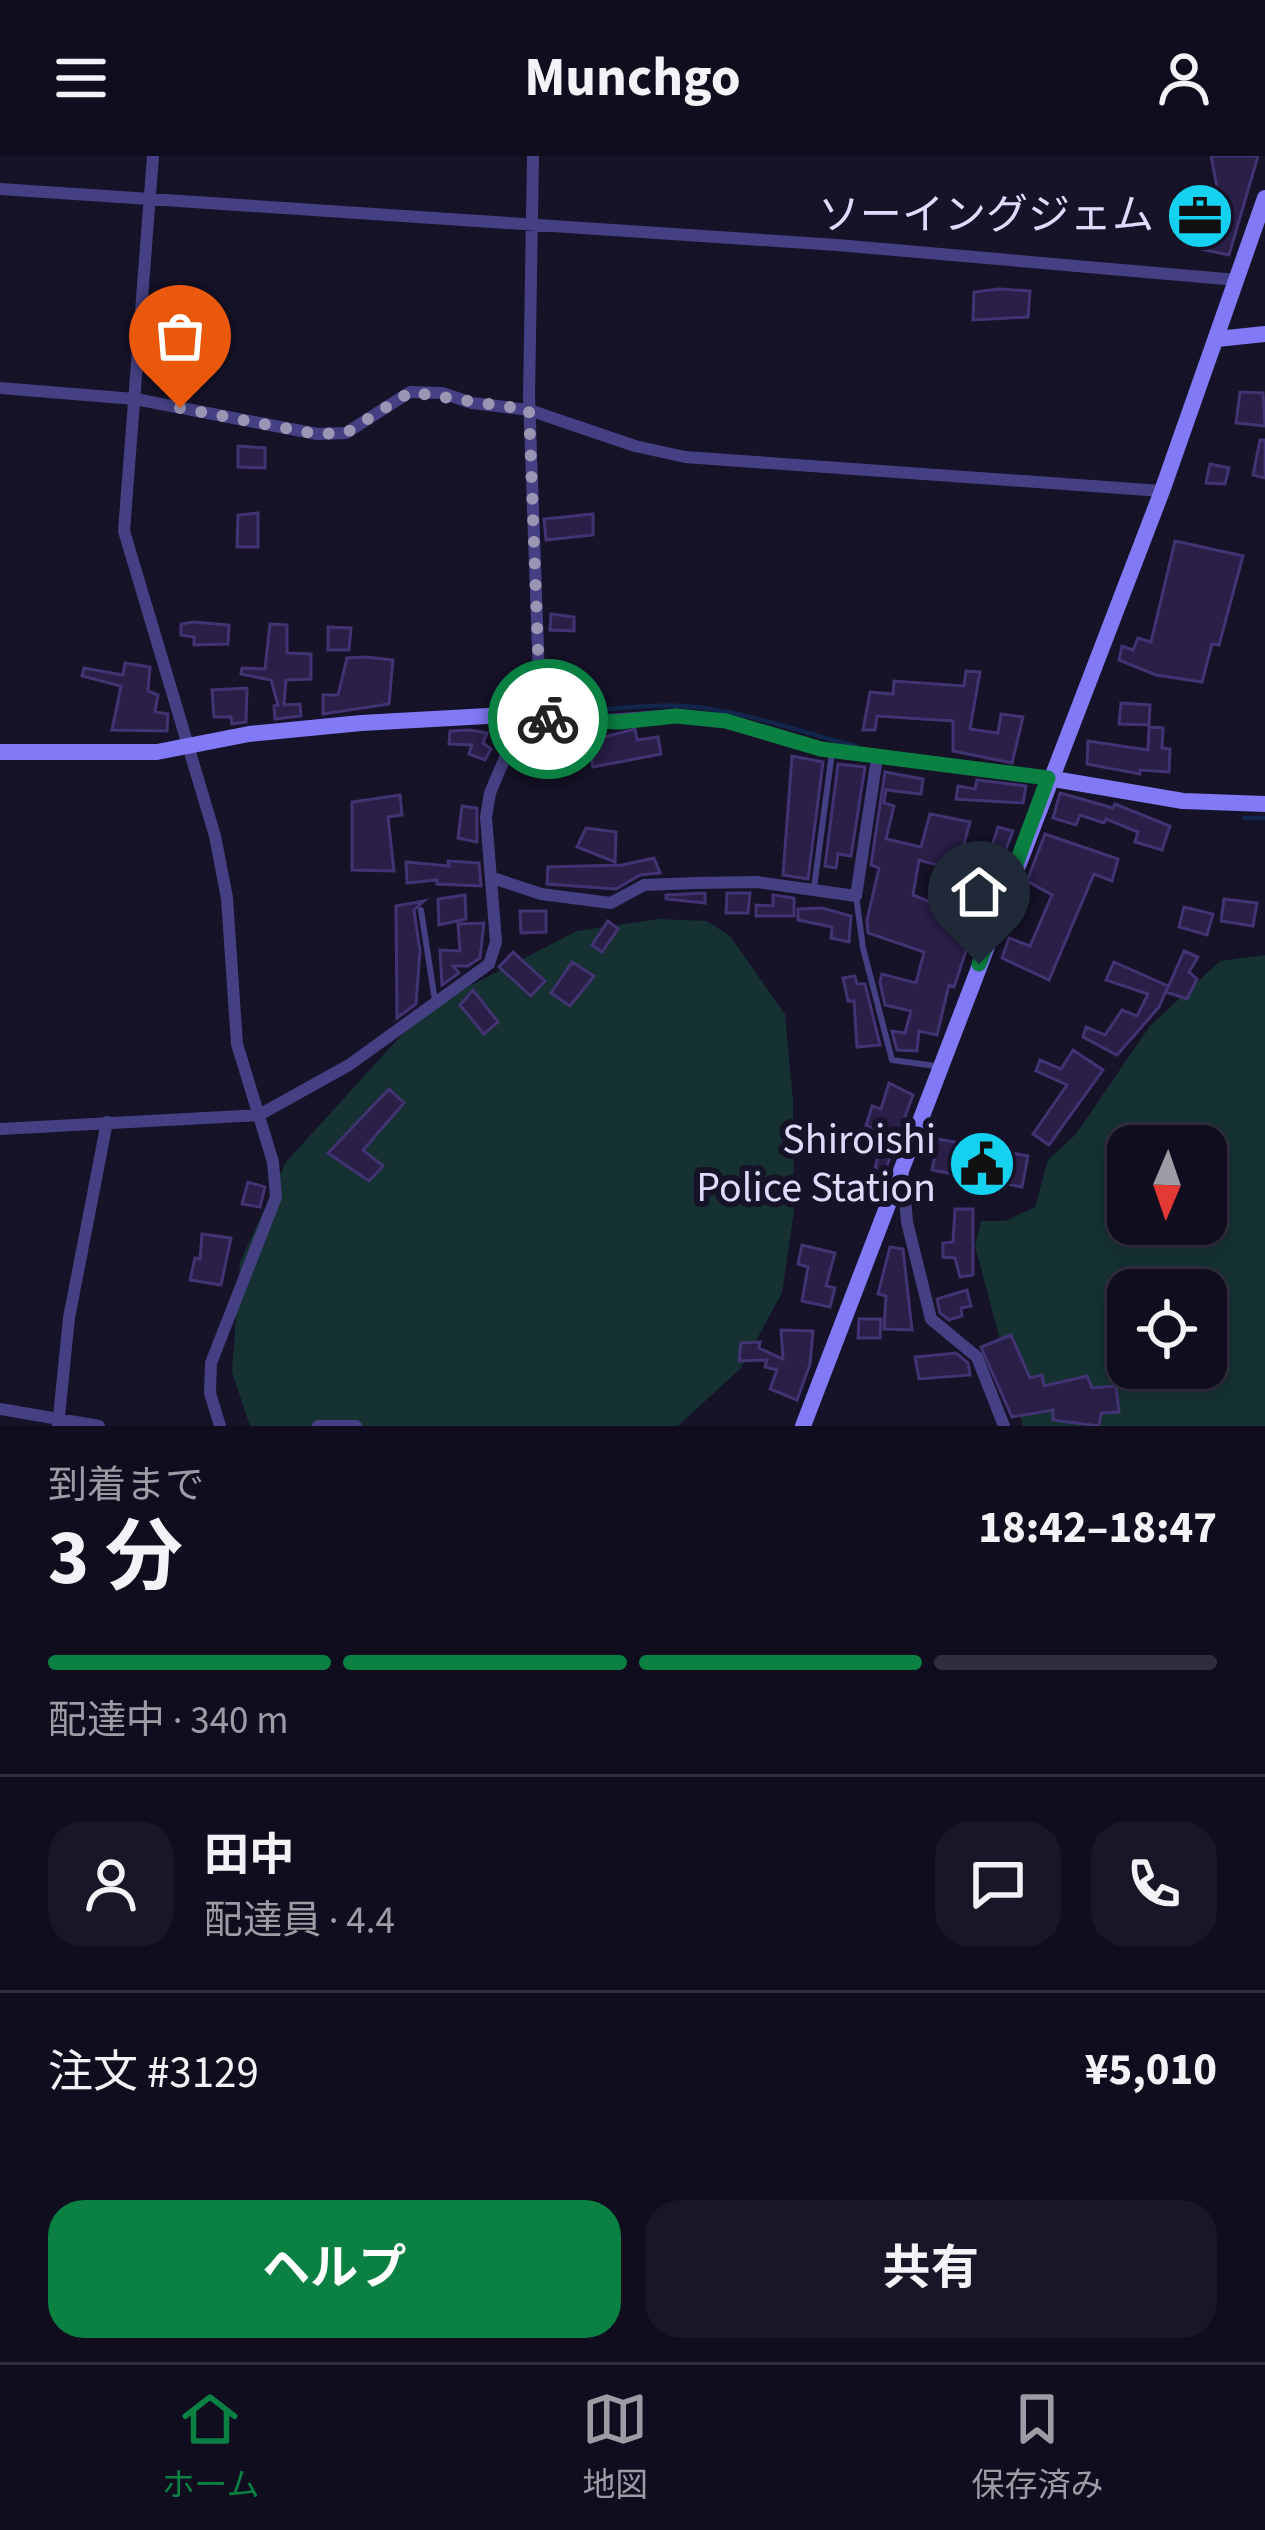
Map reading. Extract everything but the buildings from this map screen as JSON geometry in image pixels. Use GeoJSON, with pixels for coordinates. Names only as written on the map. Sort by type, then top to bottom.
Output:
{"type":"FeatureCollection","features":[{"type":"Feature","properties":{"kind":"street"},"geometry":{"type":"LineString","coordinates":[[153,156],[124,531],[192,747],[227,898],[237,1044],[259,1115],[276,1197],[211,1364],[209,1394],[220,1426]]}},
{"type":"Feature","properties":{"kind":"street"},"geometry":{"type":"LineString","coordinates":[[0,1129],[259,1115],[350,1064],[489,964],[496,942],[486,817],[490,793],[539,677],[529,410],[533,156]]}},
{"type":"Feature","properties":{"kind":"street"},"geometry":{"type":"LineString","coordinates":[[0,189],[533,224],[1237,280]]}},
{"type":"Feature","properties":{"kind":"street"},"geometry":{"type":"LineString","coordinates":[[803,1426],[1162,491],[1265,198]]}},
{"type":"Feature","properties":{"kind":"street"},"geometry":{"type":"LineString","coordinates":[[1217,339],[1265,334]]}},
{"type":"Feature","properties":{"kind":"street"},"geometry":{"type":"LineString","coordinates":[[0,388],[135,399],[316,434],[346,433],[410,392],[529,410],[686,458],[1162,491]]}},
{"type":"Feature","properties":{"kind":"street"},"geometry":{"type":"LineString","coordinates":[[0,752],[158,752],[361,722],[524,714],[566,723],[676,716],[726,721],[832,751],[877,758],[1048,778],[1183,801],[1265,804]]}},
{"type":"Feature","properties":{"kind":"street"},"geometry":{"type":"LineString","coordinates":[[493,878],[541,894],[611,903],[644,885],[757,882],[856,896],[877,758]]}},
{"type":"Feature","properties":{"kind":"street"},"geometry":{"type":"LineString","coordinates":[[59,1422],[69,1318],[107,1122]]}},
{"type":"Feature","properties":{"kind":"street"},"geometry":{"type":"LineString","coordinates":[[902,1168],[907,1222],[931,1319],[977,1357],[1004,1426]]}},
{"type":"Feature","properties":{"kind":"street"},"geometry":{"type":"LineString","coordinates":[[0,1409],[99,1426]]}},
{"type":"Feature","properties":{"kind":"street"},"geometry":{"type":"LineString","coordinates":[[318,1426],[356,1426]]}},
{"type":"Feature","properties":{"kind":"lane"},"geometry":{"type":"LineString","coordinates":[[814,891],[832,751]]}},
{"type":"Feature","properties":{"kind":"lane"},"geometry":{"type":"LineString","coordinates":[[856,896],[863,948],[892,1060],[940,1066]]}},
{"type":"Feature","properties":{"kind":"lane"},"geometry":{"type":"LineString","coordinates":[[422,910],[436,1006]]}},
{"type":"Feature","properties":{"kind":"green space"},"geometry":{"type":"Polygon","coordinates":[[[659,919],[707,921],[730,936],[785,1014],[793,1101],[794,1211],[782,1293],[741,1368],[678,1426],[250,1426],[232,1372],[240,1262],[286,1162],[426,1008],[577,931],[659,919]]]}},
{"type":"Feature","properties":{"kind":"green space"},"geometry":{"type":"Polygon","coordinates":[[[1265,955],[1265,1426],[1023,1426],[975,1246],[981,1221],[1005,1221],[1035,1207],[1048,1160],[1076,1134],[1149,1027],[1220,961],[1265,955]]]}},
{"type":"Feature","properties":{"kind":"waterway"},"geometry":{"type":"LineString","coordinates":[[544,709],[706,708],[856,746]]}},
{"type":"Feature","properties":{"kind":"waterway"},"geometry":{"type":"LineString","coordinates":[[1244,818],[1265,818]]}},
{"type":"Feature","properties":{"kind":"way so far"},"geometry":{"type":"LineString","coordinates":[[180,408],[316,434],[346,433],[410,392],[442,393],[472,404],[529,410],[539,677],[524,714],[548,719]]}},
{"type":"Feature","properties":{"kind":"place","name":"ソーイングジェム"},"geometry":{"type":"Point","coordinates":[1200,216]}},
{"type":"Feature","properties":{"kind":"place","name":"Shiroishi Police Station"},"geometry":{"type":"Point","coordinates":[982,1164]}},
{"type":"Feature","properties":{"kind":"route"},"geometry":{"type":"LineString","coordinates":[[548,719],[619,722],[676,716],[726,721],[821,749],[1048,778],[979,964]]}}]}
